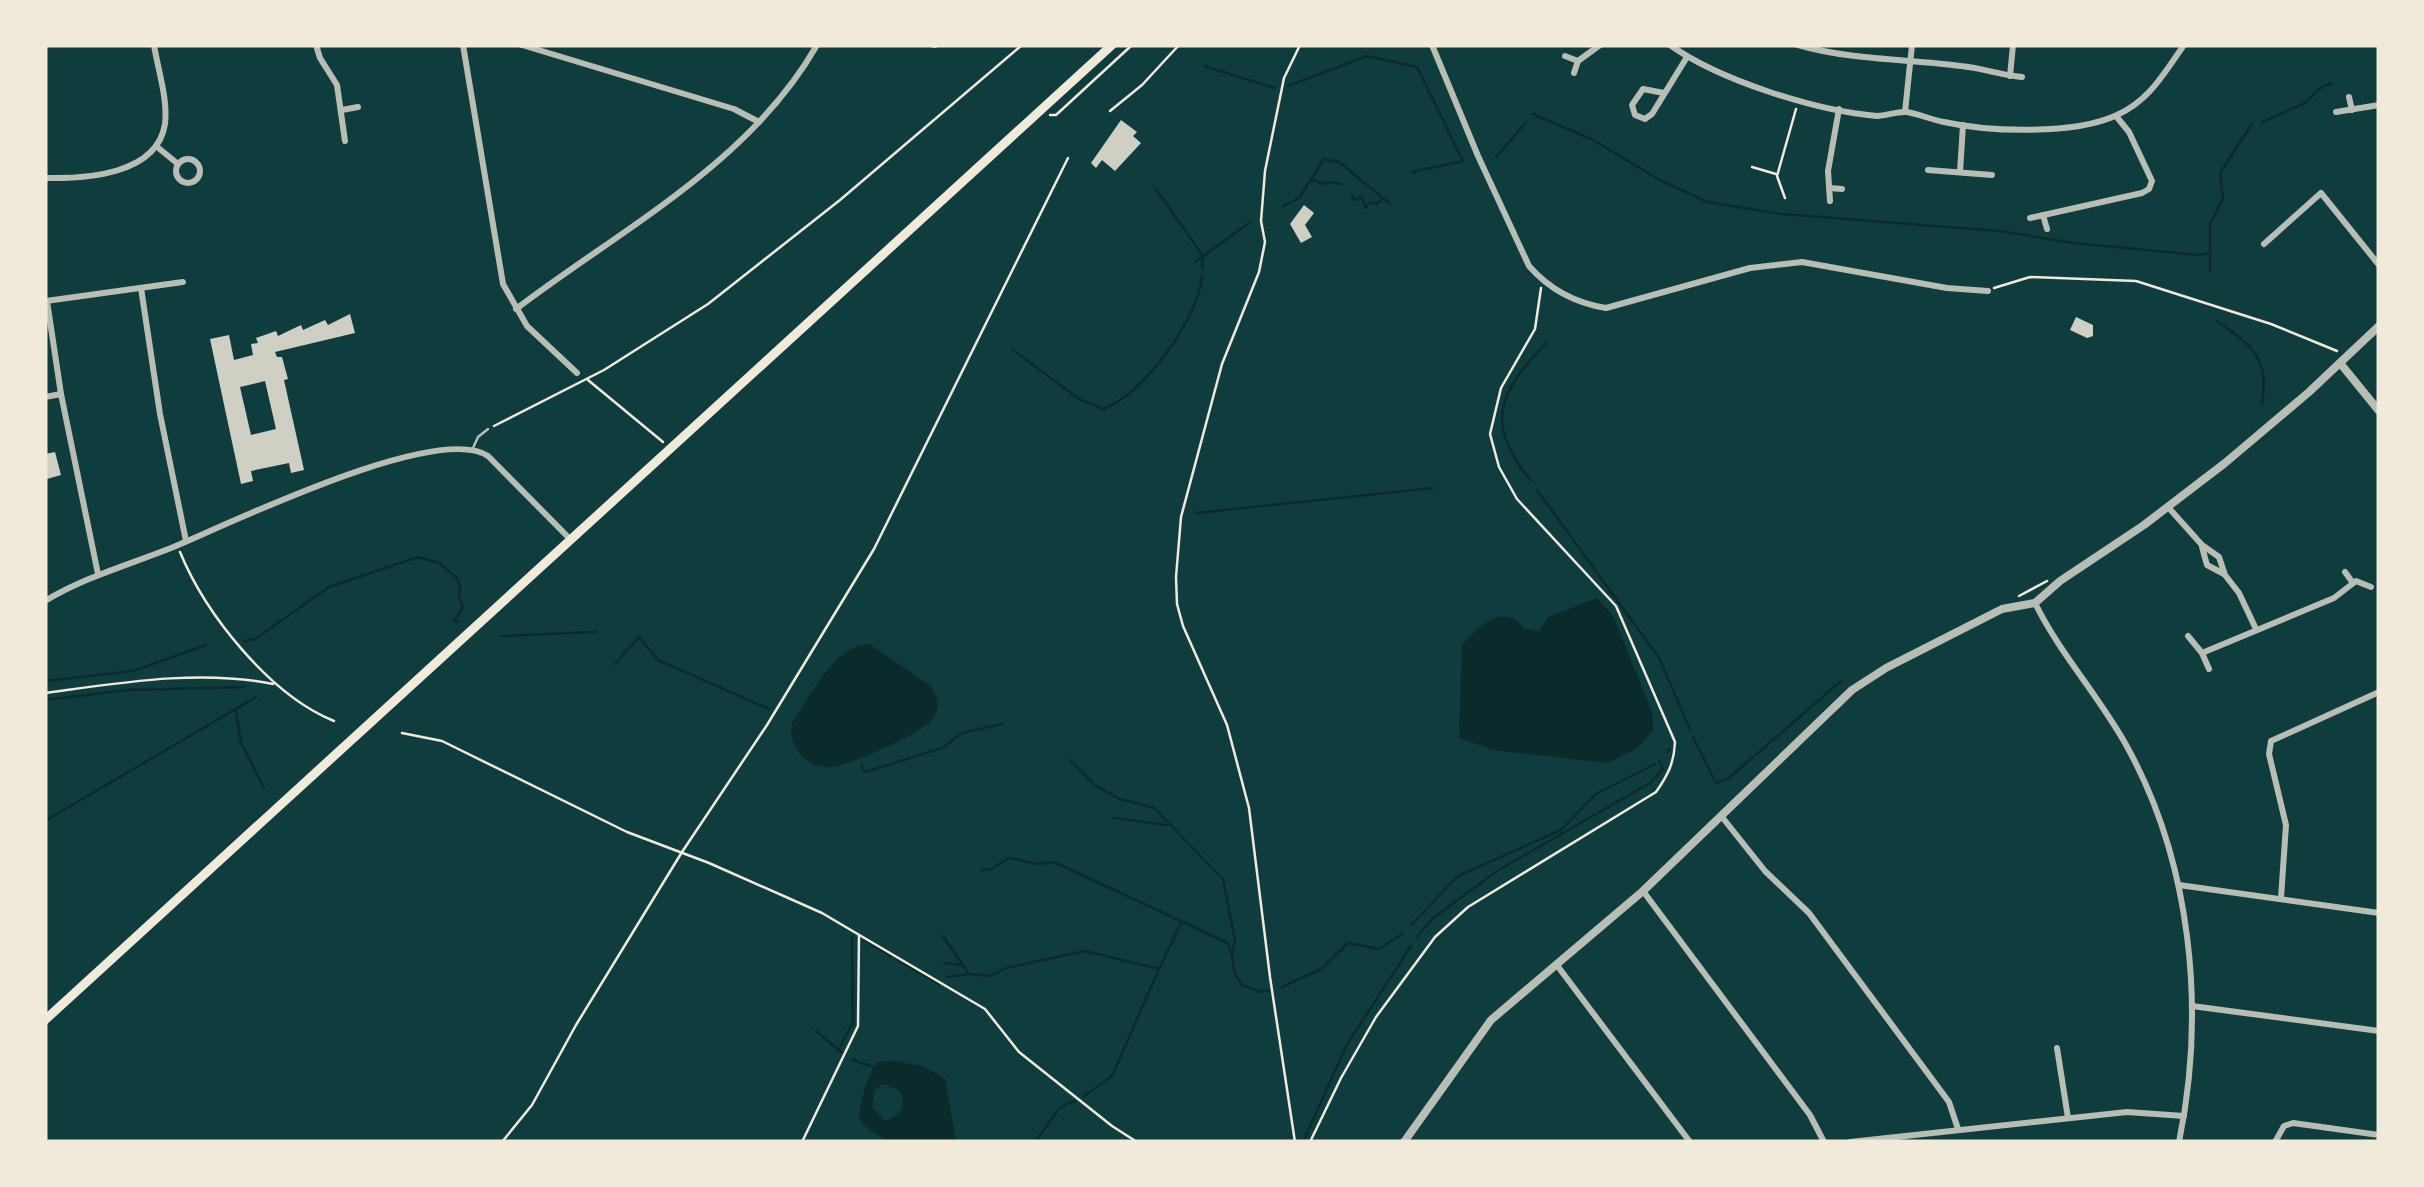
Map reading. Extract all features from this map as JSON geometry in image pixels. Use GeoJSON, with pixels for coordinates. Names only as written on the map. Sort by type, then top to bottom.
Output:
{"type":"FeatureCollection","features":[{"type":"Feature","properties":{"kind":"main road"},"geometry":{"type":"LineString","coordinates":[[45,1020],[1112,45]]}},
{"type":"Feature","properties":{"kind":"street"},"geometry":{"type":"LineString","coordinates":[[45,178],[124,169],[156,146],[166,117],[154,45]]}},
{"type":"Feature","properties":{"kind":"street"},"geometry":{"type":"LineString","coordinates":[[316,45],[334,78],[346,140]]}},
{"type":"Feature","properties":{"kind":"street"},"geometry":{"type":"LineString","coordinates":[[464,45],[503,284],[539,339],[578,373]]}},
{"type":"Feature","properties":{"kind":"street"},"geometry":{"type":"LineString","coordinates":[[522,45],[734,108],[760,122]]}},
{"type":"Feature","properties":{"kind":"street"},"geometry":{"type":"LineString","coordinates":[[516,309],[583,258],[638,226],[760,122],[817,45]]}},
{"type":"Feature","properties":{"kind":"street"},"geometry":{"type":"LineString","coordinates":[[1432,45],[1529,266],[1540,280],[1577,301],[1606,308],[1750,268],[1802,262],[1947,288],[1988,290]]}},
{"type":"Feature","properties":{"kind":"street"},"geometry":{"type":"LineString","coordinates":[[1574,73],[1578,61],[1600,45]]}},
{"type":"Feature","properties":{"kind":"street"},"geometry":{"type":"LineString","coordinates":[[1670,45],[1687,57],[1760,88],[1839,110],[1884,116],[1905,112],[1963,125],[2080,127],[2116,116],[2152,92],[2184,45]]}},
{"type":"Feature","properties":{"kind":"street"},"geometry":{"type":"LineString","coordinates":[[1798,45],[1823,52],[1962,66],[1988,74],[2022,77]]}},
{"type":"Feature","properties":{"kind":"street"},"geometry":{"type":"LineString","coordinates":[[1905,112],[1912,45]]}},
{"type":"Feature","properties":{"kind":"street"},"geometry":{"type":"LineString","coordinates":[[2010,76],[2012,45]]}},
{"type":"Feature","properties":{"kind":"street"},"geometry":{"type":"LineString","coordinates":[[1566,56],[1578,61]]}},
{"type":"Feature","properties":{"kind":"street"},"geometry":{"type":"LineString","coordinates":[[1664,92],[1643,89],[1632,105],[1634,115],[1641,119],[1649,117],[1687,57]]}},
{"type":"Feature","properties":{"kind":"street"},"geometry":{"type":"LineString","coordinates":[[2349,97],[2352,110]]}},
{"type":"Feature","properties":{"kind":"street"},"geometry":{"type":"LineString","coordinates":[[2336,112],[2379,105]]}},
{"type":"Feature","properties":{"kind":"street"},"geometry":{"type":"LineString","coordinates":[[342,110],[358,107]]}},
{"type":"Feature","properties":{"kind":"street"},"geometry":{"type":"LineString","coordinates":[[1830,201],[1828,172],[1839,110]]}},
{"type":"Feature","properties":{"kind":"street"},"geometry":{"type":"LineString","coordinates":[[2030,218],[2142,194],[2149,189],[2152,180],[2145,163],[2116,116]]}},
{"type":"Feature","properties":{"kind":"street"},"geometry":{"type":"LineString","coordinates":[[1960,172],[1963,125]]}},
{"type":"Feature","properties":{"kind":"street"},"geometry":{"type":"LineString","coordinates":[[156,146],[178,164]]}},
{"type":"Feature","properties":{"kind":"street"},"geometry":{"type":"LineString","coordinates":[[1928,170],[1992,175]]}},
{"type":"Feature","properties":{"kind":"street"},"geometry":{"type":"LineString","coordinates":[[1829,188],[1842,188]]}},
{"type":"Feature","properties":{"kind":"street"},"geometry":{"type":"LineString","coordinates":[[2264,244],[2321,192],[2379,265]]}},
{"type":"Feature","properties":{"kind":"street"},"geometry":{"type":"LineString","coordinates":[[2044,215],[2047,228]]}},
{"type":"Feature","properties":{"kind":"street"},"geometry":{"type":"LineString","coordinates":[[98,574],[46,301],[183,282]]}},
{"type":"Feature","properties":{"kind":"street"},"geometry":{"type":"LineString","coordinates":[[141,288],[160,414],[186,541]]}},
{"type":"Feature","properties":{"kind":"street"},"geometry":{"type":"LineString","coordinates":[[1404,1142],[1484,1028],[1643,891],[1722,818],[1791,746],[1865,680],[2011,605],[2036,603],[2060,581],[2168,507],[2288,411],[2340,357],[2379,326]]}},
{"type":"Feature","properties":{"kind":"street"},"geometry":{"type":"LineString","coordinates":[[2340,357],[2379,410]]}},
{"type":"Feature","properties":{"kind":"street"},"geometry":{"type":"LineString","coordinates":[[45,396],[61,394]]}},
{"type":"Feature","properties":{"kind":"street"},"geometry":{"type":"LineString","coordinates":[[45,601],[98,574],[177,546],[222,524],[390,462],[428,452],[473,448],[488,456],[572,540]]}},
{"type":"Feature","properties":{"kind":"street"},"geometry":{"type":"LineString","coordinates":[[2168,507],[2202,545],[2219,557],[2256,629]]}},
{"type":"Feature","properties":{"kind":"street"},"geometry":{"type":"LineString","coordinates":[[2202,545],[2207,564],[2225,575]]}},
{"type":"Feature","properties":{"kind":"street"},"geometry":{"type":"LineString","coordinates":[[2345,572],[2353,582]]}},
{"type":"Feature","properties":{"kind":"street"},"geometry":{"type":"LineString","coordinates":[[2202,653],[2334,598],[2353,582],[2370,586]]}},
{"type":"Feature","properties":{"kind":"street"},"geometry":{"type":"LineString","coordinates":[[2036,603],[2128,748],[2155,809],[2179,885],[2192,1006],[2190,1068],[2179,1142]]}},
{"type":"Feature","properties":{"kind":"street"},"geometry":{"type":"LineString","coordinates":[[2188,636],[2209,669]]}},
{"type":"Feature","properties":{"kind":"street"},"geometry":{"type":"LineString","coordinates":[[2281,898],[2286,825],[2269,754],[2271,741],[2379,692]]}},
{"type":"Feature","properties":{"kind":"street"},"geometry":{"type":"LineString","coordinates":[[1722,818],[1808,913],[1949,1102],[1958,1129]]}},
{"type":"Feature","properties":{"kind":"street"},"geometry":{"type":"LineString","coordinates":[[2179,885],[2379,912]]}},
{"type":"Feature","properties":{"kind":"street"},"geometry":{"type":"LineString","coordinates":[[1643,891],[1810,1116],[1824,1142]]}},
{"type":"Feature","properties":{"kind":"street"},"geometry":{"type":"LineString","coordinates":[[1556,964],[1690,1142]]}},
{"type":"Feature","properties":{"kind":"street"},"geometry":{"type":"LineString","coordinates":[[2192,1006],[2379,1031]]}},
{"type":"Feature","properties":{"kind":"street"},"geometry":{"type":"LineString","coordinates":[[2057,1048],[2068,1118]]}},
{"type":"Feature","properties":{"kind":"street"},"geometry":{"type":"LineString","coordinates":[[1850,1142],[2126,1112],[2184,1116]]}},
{"type":"Feature","properties":{"kind":"street"},"geometry":{"type":"LineString","coordinates":[[2275,1142],[2284,1126],[2293,1123],[2379,1136]]}},
{"type":"Feature","properties":{"kind":"street"},"geometry":{"type":"LineString","coordinates":[[2340,1142],[2343,1131]]}},
{"type":"Feature","properties":{"kind":"lane"},"geometry":{"type":"LineString","coordinates":[[473,448],[488,429]]}},
{"type":"Feature","properties":{"kind":"path"},"geometry":{"type":"LineString","coordinates":[[488,429],[587,380],[708,304],[840,200],[1022,45]]}},
{"type":"Feature","properties":{"kind":"path"},"geometry":{"type":"LineString","coordinates":[[1056,115],[1132,45]]}},
{"type":"Feature","properties":{"kind":"path"},"geometry":{"type":"LineString","coordinates":[[1110,111],[1179,45]]}},
{"type":"Feature","properties":{"kind":"path"},"geometry":{"type":"LineString","coordinates":[[1295,1142],[1253,830],[1239,763],[1220,709],[1182,626],[1177,604],[1180,523],[1222,364],[1259,272],[1265,242],[1265,172],[1274,121],[1284,78],[1300,45]]}},
{"type":"Feature","properties":{"kind":"path"},"geometry":{"type":"LineString","coordinates":[[1785,198],[1778,174],[1798,98]]}},
{"type":"Feature","properties":{"kind":"path"},"geometry":{"type":"LineString","coordinates":[[502,1142],[532,1104],[682,852],[766,726],[874,550],[1068,158]]}},
{"type":"Feature","properties":{"kind":"path"},"geometry":{"type":"LineString","coordinates":[[1752,167],[1778,174]]}},
{"type":"Feature","properties":{"kind":"path"},"geometry":{"type":"LineString","coordinates":[[1988,290],[2030,277],[2136,281],[2271,324],[2340,357]]}},
{"type":"Feature","properties":{"kind":"path"},"geometry":{"type":"LineString","coordinates":[[1310,1142],[1376,1017],[1435,937],[1468,906],[1656,792],[1670,772],[1676,742],[1616,606],[1517,499],[1499,467],[1490,434],[1501,388],[1535,329],[1540,280]]}},
{"type":"Feature","properties":{"kind":"path"},"geometry":{"type":"LineString","coordinates":[[587,380],[670,449]]}},
{"type":"Feature","properties":{"kind":"path"},"geometry":{"type":"LineString","coordinates":[[177,546],[200,590],[243,650],[275,685],[309,711],[334,721]]}},
{"type":"Feature","properties":{"kind":"path"},"geometry":{"type":"LineString","coordinates":[[2011,605],[2048,580],[2060,581]]}},
{"type":"Feature","properties":{"kind":"path"},"geometry":{"type":"LineString","coordinates":[[45,693],[230,677],[275,685]]}},
{"type":"Feature","properties":{"kind":"path"},"geometry":{"type":"LineString","coordinates":[[402,733],[442,741],[612,824],[784,894],[859,934],[985,1009],[1020,1052],[1137,1142]]}},
{"type":"Feature","properties":{"kind":"path"},"geometry":{"type":"LineString","coordinates":[[802,1142],[858,1026],[859,934]]}},
{"type":"Feature","properties":{"kind":"water"},"geometry":{"type":"Polygon","coordinates":[[[1597,598],[1613,616],[1653,714],[1653,730],[1638,748],[1608,763],[1493,750],[1459,738],[1462,645],[1492,619],[1508,617],[1525,629],[1539,631],[1548,617],[1597,598]]]}},
{"type":"Feature","properties":{"kind":"water"},"geometry":{"type":"Polygon","coordinates":[[[869,644],[931,686],[937,699],[936,712],[924,727],[868,755],[832,767],[814,764],[796,748],[792,723],[834,663],[844,653],[869,644]]]}},
{"type":"Feature","properties":{"kind":"water"},"geometry":{"type":"Polygon","coordinates":[[[877,1062],[922,1066],[945,1078],[956,1142],[890,1140],[859,1119],[867,1082],[877,1062]],[[882,1084],[875,1090],[872,1107],[885,1121],[901,1109],[899,1090],[882,1084]]]}},
{"type":"Feature","properties":{"kind":"building"},"geometry":{"type":"Polygon","coordinates":[[[1121,120],[1137,132],[1133,136],[1141,143],[1115,171],[1102,160],[1096,168],[1091,163],[1121,120]]]}},
{"type":"Feature","properties":{"kind":"building"},"geometry":{"type":"Polygon","coordinates":[[[1304,205],[1314,213],[1305,225],[1312,237],[1301,243],[1290,224],[1304,205]]]}},
{"type":"Feature","properties":{"kind":"building"},"geometry":{"type":"Polygon","coordinates":[[[350,314],[355,333],[275,352],[282,357],[288,379],[284,380],[304,470],[291,473],[289,463],[251,471],[253,481],[241,484],[210,339],[229,335],[234,360],[253,355],[251,344],[258,343],[256,338],[276,331],[278,336],[301,325],[303,330],[325,320],[328,325],[350,314]],[[265,381],[240,387],[251,435],[276,429],[265,381]]]}},
{"type":"Feature","properties":{"kind":"building"},"geometry":{"type":"Polygon","coordinates":[[[2076,317],[2093,325],[2093,336],[2087,338],[2070,330],[2076,317]]]}},
{"type":"Feature","properties":{"kind":"building"},"geometry":{"type":"Polygon","coordinates":[[[55,452],[61,475],[47,479],[45,454],[55,452]]]}},
{"type":"Feature","properties":{"kind":"waterway"},"geometry":{"type":"LineString","coordinates":[[1288,86],[1367,56],[1417,67],[1463,161],[1412,172]]}},
{"type":"Feature","properties":{"kind":"waterway"},"geometry":{"type":"LineString","coordinates":[[1204,66],[1275,88]]}},
{"type":"Feature","properties":{"kind":"waterway"},"geometry":{"type":"LineString","coordinates":[[2262,122],[2305,103],[2323,86],[2332,84]]}},
{"type":"Feature","properties":{"kind":"waterway"},"geometry":{"type":"LineString","coordinates":[[1533,114],[1593,140],[1658,179],[1707,202],[1782,214],[2210,253]]}},
{"type":"Feature","properties":{"kind":"waterway"},"geometry":{"type":"LineString","coordinates":[[1496,157],[1526,122]]}},
{"type":"Feature","properties":{"kind":"waterway"},"geometry":{"type":"LineString","coordinates":[[2210,270],[2210,224],[2223,199],[2220,173],[2252,124]]}},
{"type":"Feature","properties":{"kind":"waterway"},"geometry":{"type":"LineString","coordinates":[[1283,206],[1299,198],[1324,159],[1339,162],[1389,203]]}},
{"type":"Feature","properties":{"kind":"waterway"},"geometry":{"type":"LineString","coordinates":[[1312,180],[1341,184]]}},
{"type":"Feature","properties":{"kind":"waterway"},"geometry":{"type":"LineString","coordinates":[[1156,189],[1203,256],[1202,268]]}},
{"type":"Feature","properties":{"kind":"waterway"},"geometry":{"type":"LineString","coordinates":[[1352,195],[1354,200],[1362,197],[1365,208],[1383,198]]}},
{"type":"Feature","properties":{"kind":"waterway"},"geometry":{"type":"LineString","coordinates":[[1195,262],[1249,223]]}},
{"type":"Feature","properties":{"kind":"waterway"},"geometry":{"type":"LineString","coordinates":[[1013,350],[1079,399],[1103,409],[1135,388],[1166,353],[1191,313],[1202,276]]}},
{"type":"Feature","properties":{"kind":"waterway"},"geometry":{"type":"LineString","coordinates":[[2217,321],[2256,354],[2263,375],[2262,404]]}},
{"type":"Feature","properties":{"kind":"waterway"},"geometry":{"type":"LineString","coordinates":[[1531,481],[1507,442],[1503,409],[1517,377],[1547,342]]}},
{"type":"Feature","properties":{"kind":"waterway"},"geometry":{"type":"LineString","coordinates":[[1196,513],[1433,488]]}},
{"type":"Feature","properties":{"kind":"waterway"},"geometry":{"type":"LineString","coordinates":[[1537,490],[1659,658],[1690,729]]}},
{"type":"Feature","properties":{"kind":"waterway"},"geometry":{"type":"LineString","coordinates":[[244,641],[255,639],[329,587],[418,557],[439,563],[456,577],[463,608],[454,621],[458,622]]}},
{"type":"Feature","properties":{"kind":"waterway"},"geometry":{"type":"LineString","coordinates":[[502,636],[596,632]]}},
{"type":"Feature","properties":{"kind":"waterway"},"geometry":{"type":"LineString","coordinates":[[615,664],[639,637],[658,660],[769,709]]}},
{"type":"Feature","properties":{"kind":"waterway"},"geometry":{"type":"LineString","coordinates":[[45,681],[133,671],[206,645]]}},
{"type":"Feature","properties":{"kind":"waterway"},"geometry":{"type":"LineString","coordinates":[[1693,737],[1716,783],[1729,778],[1841,681]]}},
{"type":"Feature","properties":{"kind":"waterway"},"geometry":{"type":"LineString","coordinates":[[45,700],[128,690],[245,687]]}},
{"type":"Feature","properties":{"kind":"waterway"},"geometry":{"type":"LineString","coordinates":[[45,821],[256,697]]}},
{"type":"Feature","properties":{"kind":"waterway"},"geometry":{"type":"LineString","coordinates":[[236,711],[241,743],[264,788]]}},
{"type":"Feature","properties":{"kind":"waterway"},"geometry":{"type":"LineString","coordinates":[[861,765],[865,772],[942,748],[962,733],[1002,724]]}},
{"type":"Feature","properties":{"kind":"waterway"},"geometry":{"type":"LineString","coordinates":[[1667,752],[1670,749]]}},
{"type":"Feature","properties":{"kind":"waterway"},"geometry":{"type":"LineString","coordinates":[[1070,760],[1096,786],[1120,799],[1154,808],[1223,879],[1235,940],[1235,974],[1242,985],[1261,992],[1269,990]]}},
{"type":"Feature","properties":{"kind":"waterway"},"geometry":{"type":"LineString","coordinates":[[1417,937],[1432,919],[1497,871],[1650,783],[1663,769],[1659,761]]}},
{"type":"Feature","properties":{"kind":"waterway"},"geometry":{"type":"LineString","coordinates":[[1411,925],[1458,876],[1561,830],[1596,794],[1655,764]]}},
{"type":"Feature","properties":{"kind":"waterway"},"geometry":{"type":"LineString","coordinates":[[1114,818],[1167,825]]}},
{"type":"Feature","properties":{"kind":"waterway"},"geometry":{"type":"LineString","coordinates":[[982,870],[1009,858],[1038,864],[1054,862],[1228,943],[1231,953]]}},
{"type":"Feature","properties":{"kind":"waterway"},"geometry":{"type":"LineString","coordinates":[[943,936],[969,974],[990,976],[1006,968],[1085,951],[1159,969],[1182,921]]}},
{"type":"Feature","properties":{"kind":"waterway"},"geometry":{"type":"LineString","coordinates":[[1282,987],[1321,969],[1348,943],[1379,949],[1402,934]]}},
{"type":"Feature","properties":{"kind":"waterway"},"geometry":{"type":"LineString","coordinates":[[838,1051],[853,1022],[852,936]]}},
{"type":"Feature","properties":{"kind":"waterway"},"geometry":{"type":"LineString","coordinates":[[864,940],[891,956]]}},
{"type":"Feature","properties":{"kind":"waterway"},"geometry":{"type":"LineString","coordinates":[[1303,1142],[1346,1046],[1411,946]]}},
{"type":"Feature","properties":{"kind":"waterway"},"geometry":{"type":"LineString","coordinates":[[897,960],[939,984]]}},
{"type":"Feature","properties":{"kind":"waterway"},"geometry":{"type":"LineString","coordinates":[[944,963],[962,965]]}},
{"type":"Feature","properties":{"kind":"waterway"},"geometry":{"type":"LineString","coordinates":[[1083,1097],[1112,1076],[1159,969]]}},
{"type":"Feature","properties":{"kind":"waterway"},"geometry":{"type":"LineString","coordinates":[[947,977],[969,974]]}},
{"type":"Feature","properties":{"kind":"waterway"},"geometry":{"type":"LineString","coordinates":[[816,1031],[841,1052]]}},
{"type":"Feature","properties":{"kind":"waterway"},"geometry":{"type":"LineString","coordinates":[[852,1060],[874,1067]]}},
{"type":"Feature","properties":{"kind":"waterway"},"geometry":{"type":"LineString","coordinates":[[1033,1142],[1061,1108],[1075,1101]]}}]}
